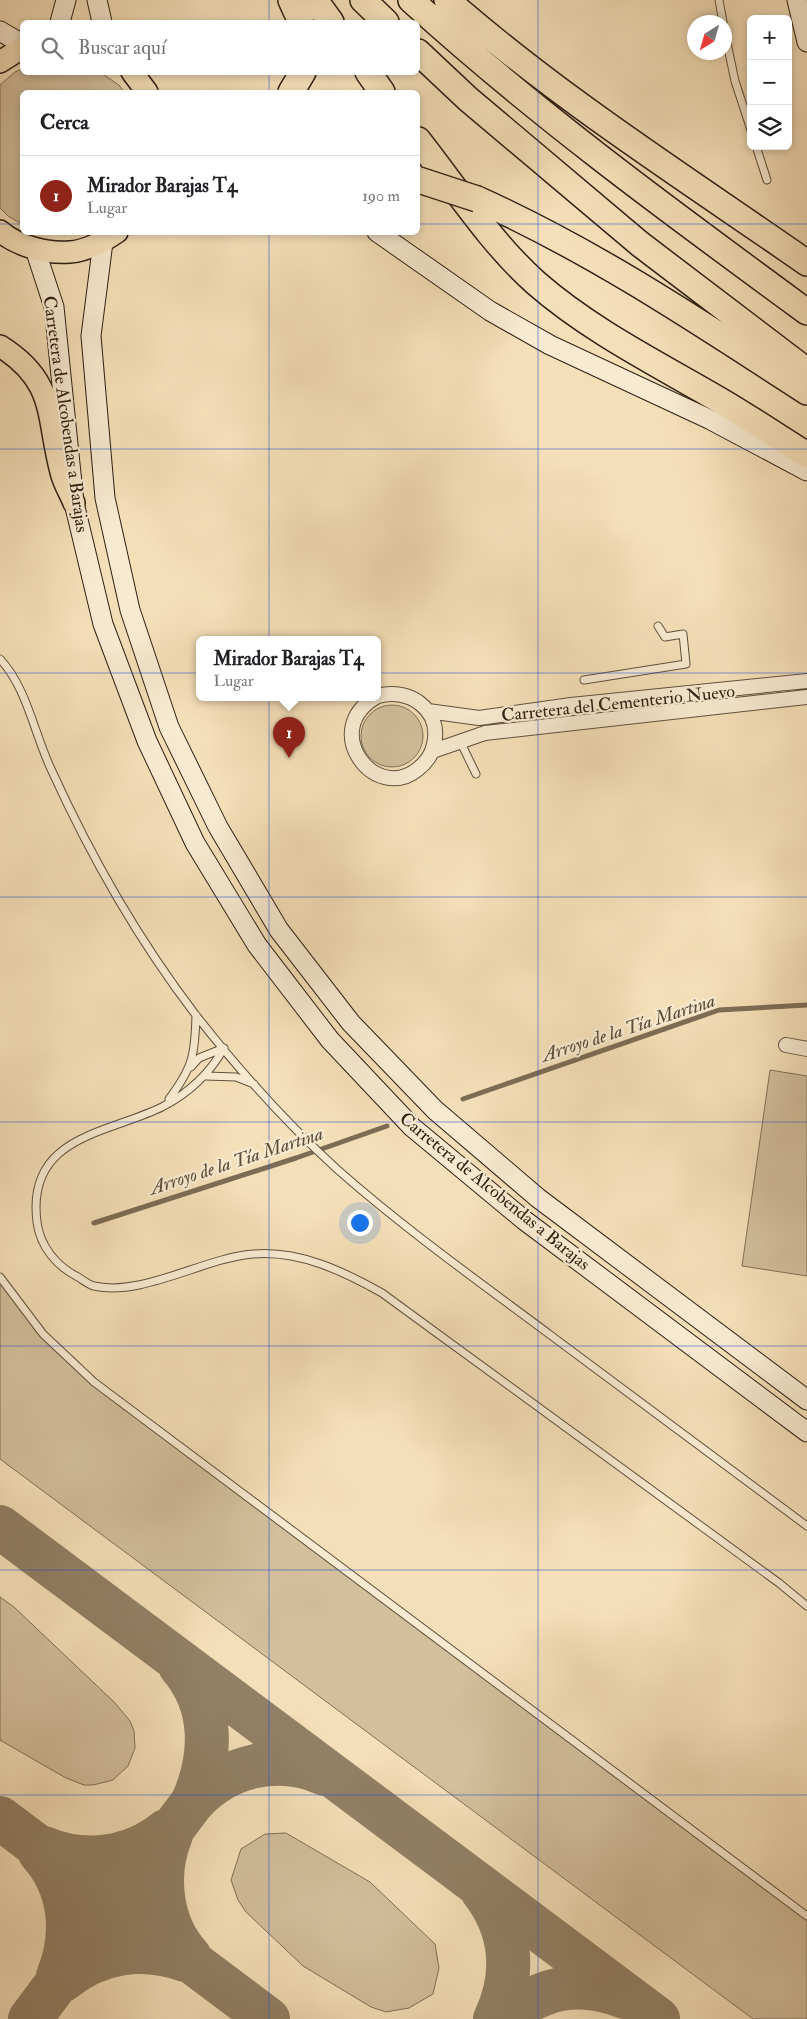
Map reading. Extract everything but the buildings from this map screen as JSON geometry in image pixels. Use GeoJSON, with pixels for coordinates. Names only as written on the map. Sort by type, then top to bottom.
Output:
{"type":"FeatureCollection","features":[{"type":"Feature","properties":{"kind":"highway"},"geometry":{"type":"LineString","coordinates":[[291,0],[300,20]]}},
{"type":"Feature","properties":{"kind":"highway"},"geometry":{"type":"LineString","coordinates":[[315,0],[330,20]]}},
{"type":"Feature","properties":{"kind":"highway"},"geometry":{"type":"LineString","coordinates":[[363,0],[384,20]]}},
{"type":"Feature","properties":{"kind":"highway"},"geometry":{"type":"LineString","coordinates":[[411,0],[461,46],[566,130],[807,312]]}},
{"type":"Feature","properties":{"kind":"highway"},"geometry":{"type":"LineString","coordinates":[[447,0],[585,108],[672,172],[807,263]]}},
{"type":"Feature","properties":{"kind":"highway"},"geometry":{"type":"LineString","coordinates":[[420,54],[468,99],[640,244],[807,370]]}},
{"type":"Feature","properties":{"kind":"highway"},"geometry":{"type":"LineString","coordinates":[[292,90],[301,75]]}},
{"type":"Feature","properties":{"kind":"highway"},"geometry":{"type":"LineString","coordinates":[[370,75],[381,90]]}},
{"type":"Feature","properties":{"kind":"highway"},"geometry":{"type":"LineString","coordinates":[[420,143],[505,251],[536,282],[575,313],[620,343],[723,402],[807,455]]}},
{"type":"Feature","properties":{"kind":"highway"},"geometry":{"type":"LineString","coordinates":[[420,181],[478,200],[532,224],[592,256],[807,392]]}},
{"type":"Feature","properties":{"kind":"main road"},"geometry":{"type":"LineString","coordinates":[[0,62],[20,49]]}},
{"type":"Feature","properties":{"kind":"main road"},"geometry":{"type":"LineString","coordinates":[[134,75],[146,90]]}},
{"type":"Feature","properties":{"kind":"main road"},"geometry":{"type":"LineString","coordinates":[[3,239],[36,248],[70,252],[110,237]]}},
{"type":"Feature","properties":{"kind":"main road"},"geometry":{"type":"LineString","coordinates":[[0,346],[24,365],[42,390],[50,409],[61,473],[74,504]]}},
{"type":"Feature","properties":{"kind":"street"},"geometry":{"type":"LineString","coordinates":[[61,20],[66,0]]}},
{"type":"Feature","properties":{"kind":"street"},"geometry":{"type":"LineString","coordinates":[[97,0],[102,20]]}},
{"type":"Feature","properties":{"kind":"street"},"geometry":{"type":"LineString","coordinates":[[797,0],[807,42]]}},
{"type":"Feature","properties":{"kind":"street"},"geometry":{"type":"LineString","coordinates":[[0,31],[20,43]]}},
{"type":"Feature","properties":{"kind":"street"},"geometry":{"type":"LineString","coordinates":[[381,235],[490,311],[550,345],[711,420],[807,471]]}},
{"type":"Feature","properties":{"kind":"street","name":"Carretera de Alcobendas a Barajas"},"geometry":{"type":"LineString","coordinates":[[110,237],[91,336],[105,498],[130,610],[169,727],[218,827],[279,930],[351,1023],[435,1110],[538,1198],[807,1400]]}},
{"type":"Feature","properties":{"kind":"street","name":"Carretera de Alcobendas a Barajas"},"geometry":{"type":"LineString","coordinates":[[36,248],[54,307],[74,504],[104,624],[147,741],[196,843],[257,945],[330,1040],[412,1127],[516,1214],[807,1432]]}},
{"type":"Feature","properties":{"kind":"street","name":"Carretera del Cementerio Nuevo"},"geometry":{"type":"LineString","coordinates":[[428,711],[479,718],[571,705],[708,693],[807,681]]}},
{"type":"Feature","properties":{"kind":"street"},"geometry":{"type":"LineString","coordinates":[[368,701],[358,713],[352,726],[351,740],[355,753],[363,765],[374,773],[388,777],[402,777],[420,768],[433,751],[436,738],[434,724],[428,711],[419,701],[406,695],[392,693],[381,695]]}},
{"type":"Feature","properties":{"kind":"street","name":"Carretera del Cementerio Nuevo"},"geometry":{"type":"LineString","coordinates":[[433,751],[485,733],[807,696]]}},
{"type":"Feature","properties":{"kind":"street"},"geometry":{"type":"LineString","coordinates":[[786,1045],[807,1049]]}},
{"type":"Feature","properties":{"kind":"lane"},"geometry":{"type":"LineString","coordinates":[[719,0],[722,15]]}},
{"type":"Feature","properties":{"kind":"lane"},"geometry":{"type":"LineString","coordinates":[[731,60],[747,118]]}},
{"type":"Feature","properties":{"kind":"lane"},"geometry":{"type":"LineString","coordinates":[[757,150],[767,180]]}},
{"type":"Feature","properties":{"kind":"lane"},"geometry":{"type":"LineString","coordinates":[[584,680],[686,664],[683,634],[665,637],[658,626]]}},
{"type":"Feature","properties":{"kind":"lane"},"geometry":{"type":"LineString","coordinates":[[0,659],[8,668],[23,698],[49,766],[100,868],[155,958],[196,1015],[284,1118],[339,1171],[448,1259],[807,1526]]}},
{"type":"Feature","properties":{"kind":"lane"},"geometry":{"type":"LineString","coordinates":[[460,741],[476,774]]}},
{"type":"Feature","properties":{"kind":"lane"},"geometry":{"type":"LineString","coordinates":[[164,1106],[187,1075],[195,1052],[196,1015]]}},
{"type":"Feature","properties":{"kind":"lane"},"geometry":{"type":"LineString","coordinates":[[189,1068],[199,1058],[224,1048]]}},
{"type":"Feature","properties":{"kind":"lane"},"geometry":{"type":"LineString","coordinates":[[224,1048],[206,1076],[164,1106],[139,1117],[88,1133],[65,1147],[48,1168],[36,1190],[36,1211],[39,1237],[55,1260],[70,1273],[94,1286],[119,1288],[253,1254],[313,1261],[352,1276],[382,1293],[771,1577],[807,1606]]}},
{"type":"Feature","properties":{"kind":"lane"},"geometry":{"type":"LineString","coordinates":[[206,1076],[236,1077],[256,1085]]}},
{"type":"Feature","properties":{"kind":"lane"},"geometry":{"type":"LineString","coordinates":[[0,1277],[43,1334],[94,1382],[807,1916]]}},
{"type":"Feature","properties":{"kind":"shaded area"},"geometry":{"type":"Polygon","coordinates":[[[20,70],[20,75],[104,75],[119,85],[123,90],[20,90],[20,223],[8,216],[0,208],[0,85],[20,70]]]}},
{"type":"Feature","properties":{"kind":"shaded area"},"geometry":{"type":"Polygon","coordinates":[[[392,705],[404,707],[414,714],[421,724],[423,736],[421,748],[414,758],[404,765],[392,767],[380,765],[370,758],[363,748],[361,736],[363,724],[370,714],[380,707],[392,705]]]}},
{"type":"Feature","properties":{"kind":"shaded area"},"geometry":{"type":"Polygon","coordinates":[[[770,1070],[807,1076],[807,1276],[742,1266],[770,1070]]]}},
{"type":"Feature","properties":{"kind":"shaded area"},"geometry":{"type":"Polygon","coordinates":[[[0,1277],[43,1334],[94,1382],[807,1916],[807,2019],[753,2019],[0,1459],[0,1277]]]}},
{"type":"Feature","properties":{"kind":"shaded area"},"geometry":{"type":"Polygon","coordinates":[[[0,1597],[14,1607],[115,1703],[130,1721],[134,1731],[135,1748],[128,1766],[113,1780],[93,1785],[84,1785],[66,1778],[0,1740],[0,1597]]]}},
{"type":"Feature","properties":{"kind":"shaded area"},"geometry":{"type":"Polygon","coordinates":[[[286,1833],[370,1882],[435,1944],[439,1968],[433,1994],[409,2008],[386,2012],[371,2007],[303,1966],[246,1912],[238,1900],[231,1880],[241,1849],[265,1834],[286,1833]]]}},
{"type":"Feature","properties":{"kind":"waterway","name":"Arroyo de la Tía Martina"},"geometry":{"type":"LineString","coordinates":[[463,1099],[719,1010],[807,1005]]}},
{"type":"Feature","properties":{"kind":"waterway","name":"Arroyo de la Tía Martina"},"geometry":{"type":"LineString","coordinates":[[94,1223],[296,1158],[387,1126]]}},
{"type":"Feature","properties":{"kind":"taxiway"},"geometry":{"type":"LineString","coordinates":[[0,1527],[658,2019]]}},
{"type":"Feature","properties":{"kind":"taxiway"},"geometry":{"type":"LineString","coordinates":[[30,2019],[192,1803],[204,1768],[207,1732],[199,1697],[191,1681],[180,1666]]}},
{"type":"Feature","properties":{"kind":"taxiway"},"geometry":{"type":"LineString","coordinates":[[192,1803],[221,1779],[254,1766],[290,1764],[325,1774]]}},
{"type":"Feature","properties":{"kind":"taxiway"},"geometry":{"type":"LineString","coordinates":[[0,1818],[268,2019]]}},
{"type":"Feature","properties":{"kind":"taxiway"},"geometry":{"type":"LineString","coordinates":[[44,1848],[75,1856],[107,1856],[138,1848],[166,1831]]}},
{"type":"Feature","properties":{"kind":"taxiway"},"geometry":{"type":"LineString","coordinates":[[171,1835],[163,1866],[163,1899],[172,1930],[190,1957]]}},
{"type":"Feature","properties":{"kind":"taxiway"},"geometry":{"type":"LineString","coordinates":[[40,1853],[58,1881],[64,1896],[67,1912],[67,1944],[58,1976]]}},
{"type":"Feature","properties":{"kind":"taxiway"},"geometry":{"type":"LineString","coordinates":[[483,1892],[500,1922],[508,1953],[506,1986],[495,2019]]}},
{"type":"Feature","properties":{"kind":"taxiway"},"geometry":{"type":"LineString","coordinates":[[63,1980],[91,1963],[121,1954],[153,1953],[185,1960]]}},
{"type":"Feature","properties":{"kind":"taxiway"},"geometry":{"type":"LineString","coordinates":[[501,2019],[530,2000],[560,1989],[575,1987],[591,1988],[625,1997]]}},
{"type":"Feature","properties":{"kind":"place","name":"Mirador Barajas T4"},"geometry":{"type":"Point","coordinates":[289,758]}}]}
